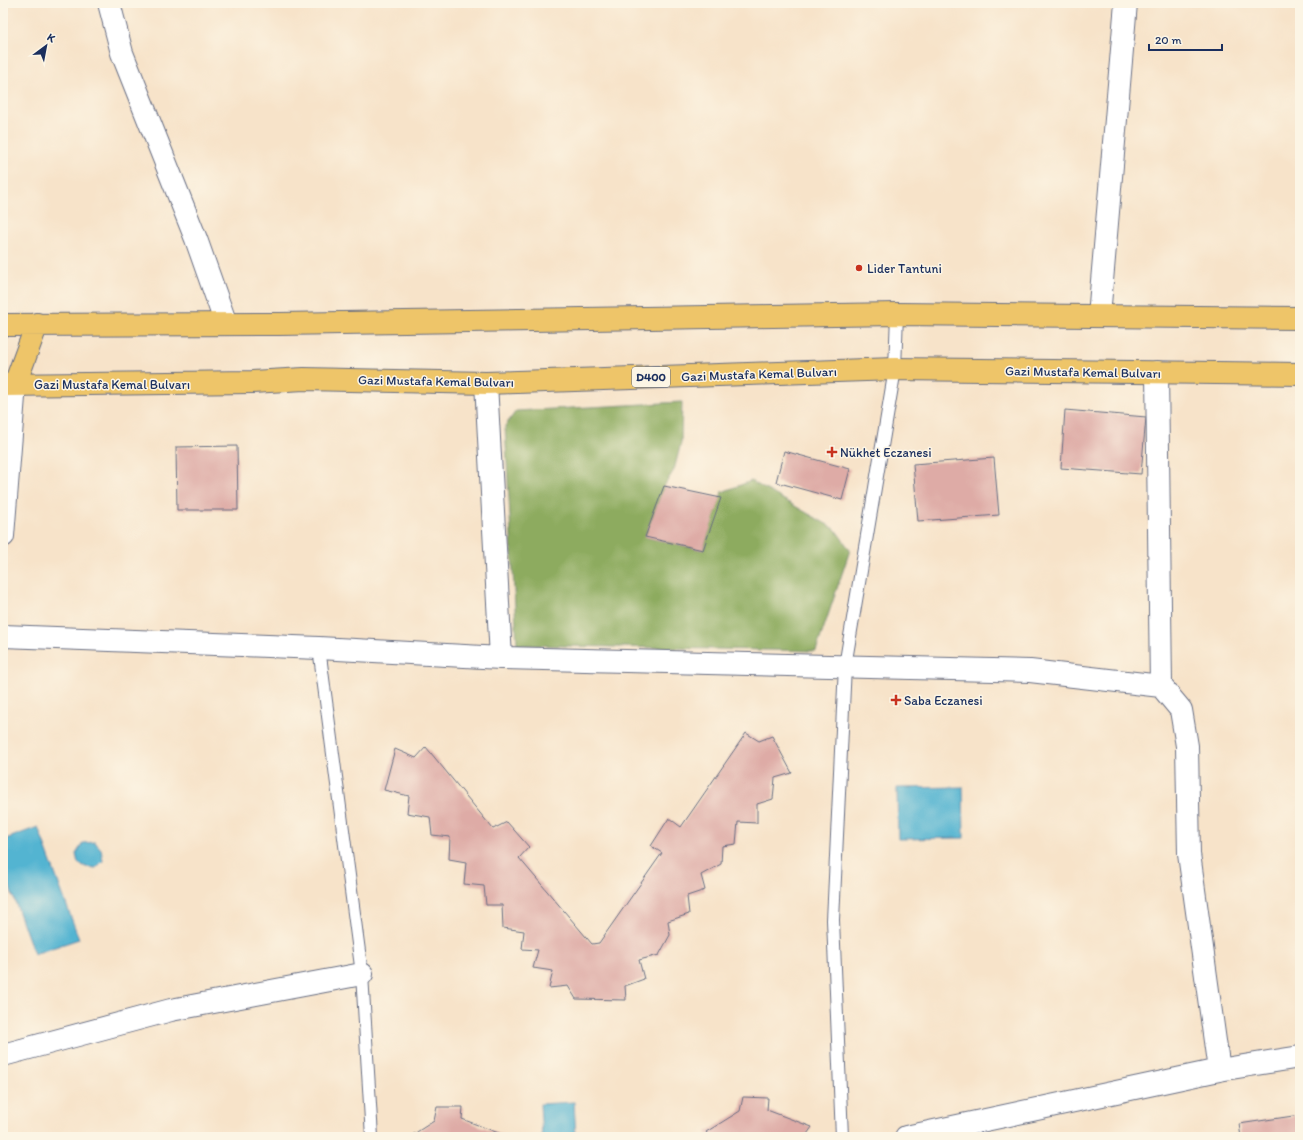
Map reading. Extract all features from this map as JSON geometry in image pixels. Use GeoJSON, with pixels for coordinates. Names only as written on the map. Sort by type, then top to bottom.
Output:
{"type":"FeatureCollection","features":[{"type":"Feature","properties":{"kind":"highway"},"geometry":{"type":"LineString","coordinates":[[3,325],[226,324],[897,314],[1300,318]]}},
{"type":"Feature","properties":{"kind":"highway"},"geometry":{"type":"LineString","coordinates":[[9,384],[37,324]]}},
{"type":"Feature","properties":{"kind":"highway","name":"Gazi Mustafa Kemal Bulvarı"},"geometry":{"type":"LineString","coordinates":[[9,384],[89,385],[252,382],[304,379],[486,383],[895,369],[1300,374]]}},
{"type":"Feature","properties":{"kind":"street"},"geometry":{"type":"LineString","coordinates":[[109,3],[122,53],[196,239],[226,324]]}},
{"type":"Feature","properties":{"kind":"street"},"geometry":{"type":"LineString","coordinates":[[1099,316],[1126,3]]}},
{"type":"Feature","properties":{"kind":"street"},"geometry":{"type":"LineString","coordinates":[[1157,372],[1161,686],[1182,710],[1187,746],[1189,854],[1219,1070]]}},
{"type":"Feature","properties":{"kind":"street"},"geometry":{"type":"LineString","coordinates":[[486,383],[501,658]]}},
{"type":"Feature","properties":{"kind":"street"},"geometry":{"type":"LineString","coordinates":[[3,536],[9,384]]}},
{"type":"Feature","properties":{"kind":"street"},"geometry":{"type":"LineString","coordinates":[[3,636],[319,648],[501,658],[1030,671],[1161,686]]}},
{"type":"Feature","properties":{"kind":"street"},"geometry":{"type":"LineString","coordinates":[[3,1055],[171,1010],[362,974]]}},
{"type":"Feature","properties":{"kind":"street"},"geometry":{"type":"LineString","coordinates":[[906,1137],[1219,1070],[1300,1057]]}},
{"type":"Feature","properties":{"kind":"lane"},"geometry":{"type":"LineString","coordinates":[[842,1137],[833,920],[845,666],[895,369],[897,314]]}},
{"type":"Feature","properties":{"kind":"lane"},"geometry":{"type":"LineString","coordinates":[[319,648],[362,974],[372,1137]]}},
{"type":"Feature","properties":{"kind":"green space"},"geometry":{"type":"Polygon","coordinates":[[[682,402],[681,443],[674,470],[664,486],[645,537],[703,550],[722,492],[751,481],[835,529],[850,550],[816,651],[517,645],[505,426],[516,411],[682,402]]]}},
{"type":"Feature","properties":{"kind":"water"},"geometry":{"type":"Polygon","coordinates":[[[963,787],[964,838],[898,839],[897,788],[963,787]]]}},
{"type":"Feature","properties":{"kind":"water"},"geometry":{"type":"Polygon","coordinates":[[[38,827],[79,939],[34,954],[3,868],[3,840],[38,827]]]}},
{"type":"Feature","properties":{"kind":"water"},"geometry":{"type":"Polygon","coordinates":[[[95,842],[101,849],[103,861],[96,868],[86,867],[78,863],[76,854],[83,843],[95,842]]]}},
{"type":"Feature","properties":{"kind":"water"},"geometry":{"type":"Polygon","coordinates":[[[574,1102],[576,1137],[542,1137],[540,1104],[574,1102]]]}},
{"type":"Feature","properties":{"kind":"building"},"geometry":{"type":"Polygon","coordinates":[[[1065,410],[1146,417],[1141,474],[1061,468],[1065,410]]]}},
{"type":"Feature","properties":{"kind":"building"},"geometry":{"type":"Polygon","coordinates":[[[237,446],[238,510],[177,510],[176,447],[237,446]]]}},
{"type":"Feature","properties":{"kind":"building"},"geometry":{"type":"Polygon","coordinates":[[[784,451],[850,469],[842,500],[776,482],[784,451]]]}},
{"type":"Feature","properties":{"kind":"building"},"geometry":{"type":"Polygon","coordinates":[[[994,458],[999,515],[918,521],[913,464],[994,458]]]}},
{"type":"Feature","properties":{"kind":"building"},"geometry":{"type":"Polygon","coordinates":[[[664,486],[721,498],[703,550],[645,537],[664,486]]]}},
{"type":"Feature","properties":{"kind":"building"},"geometry":{"type":"Polygon","coordinates":[[[746,733],[759,741],[772,736],[792,773],[775,778],[773,799],[757,804],[757,823],[738,822],[736,844],[722,846],[721,864],[701,875],[705,890],[687,896],[689,914],[668,921],[670,935],[659,955],[639,960],[644,979],[625,986],[626,1000],[576,999],[568,986],[549,988],[553,971],[533,968],[538,950],[522,949],[524,931],[503,928],[502,905],[486,905],[484,886],[464,884],[466,862],[449,859],[450,837],[432,835],[430,817],[407,813],[409,796],[384,790],[395,749],[416,758],[426,747],[493,829],[507,822],[529,847],[519,858],[592,944],[599,943],[662,853],[651,846],[669,818],[681,827],[746,733]]]}},
{"type":"Feature","properties":{"kind":"building"},"geometry":{"type":"Polygon","coordinates":[[[743,1097],[768,1098],[767,1110],[812,1127],[805,1137],[710,1137],[706,1132],[740,1111],[743,1097]]]}},
{"type":"Feature","properties":{"kind":"building"},"geometry":{"type":"Polygon","coordinates":[[[437,1107],[463,1107],[462,1119],[509,1137],[409,1137],[434,1121],[437,1107]]]}},
{"type":"Feature","properties":{"kind":"building"},"geometry":{"type":"Polygon","coordinates":[[[1300,1115],[1300,1137],[1241,1137],[1239,1124],[1300,1115]]]}},
{"type":"Feature","properties":{"kind":"place","name":"Lider Tantuni"},"geometry":{"type":"Point","coordinates":[859,268]}},
{"type":"Feature","properties":{"kind":"place","name":"Nükhet Eczanesi"},"geometry":{"type":"Point","coordinates":[832,452]}},
{"type":"Feature","properties":{"kind":"place","name":"Saba Eczanesi"},"geometry":{"type":"Point","coordinates":[896,700]}}]}
